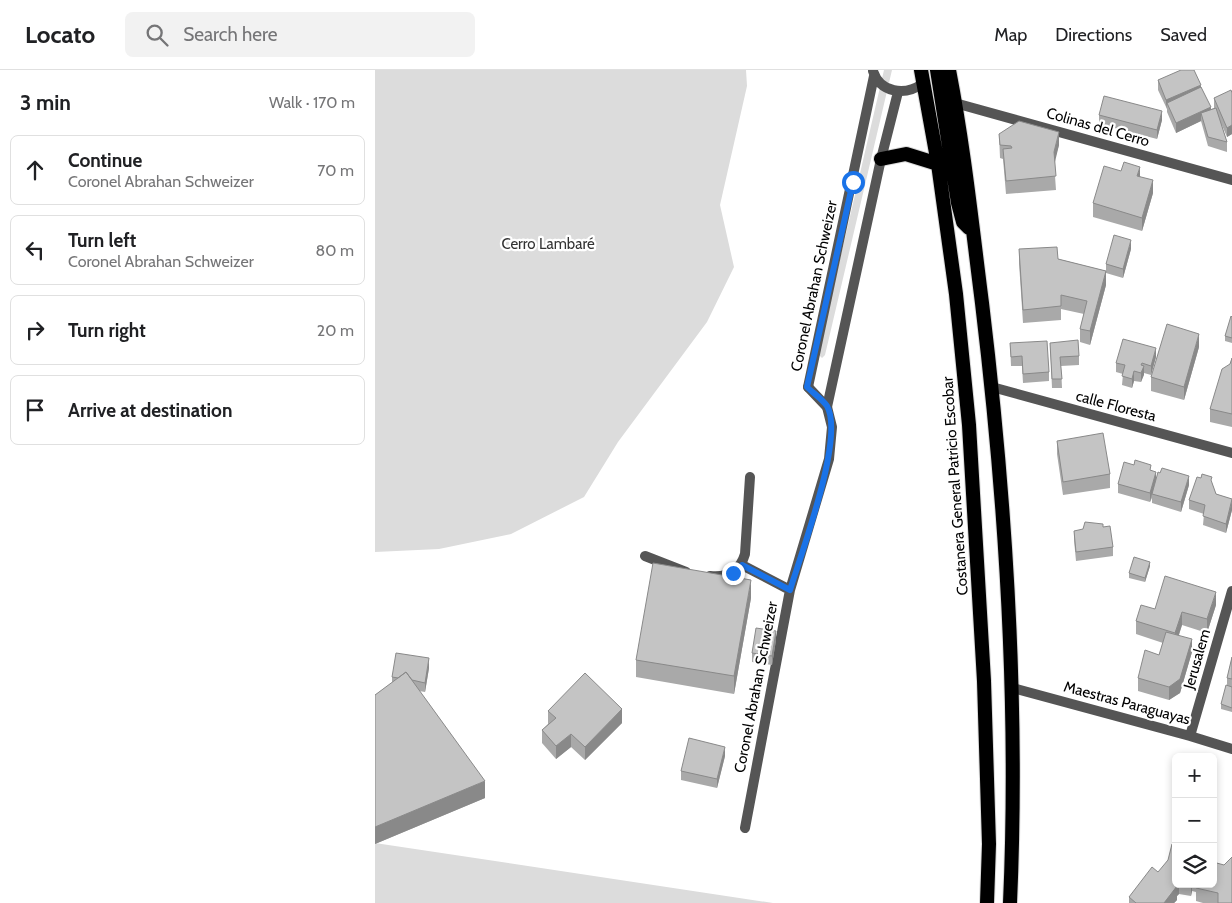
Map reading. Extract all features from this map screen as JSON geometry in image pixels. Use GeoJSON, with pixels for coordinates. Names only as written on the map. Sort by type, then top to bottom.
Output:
{"type":"FeatureCollection","features":[{"type":"Feature","properties":{"kind":"highway","name":"Costanera General Patricio Escobar"},"geometry":{"type":"LineString","coordinates":[[921,70],[938,164],[956,294],[969,424],[984,681],[989,844],[987,903]]}},
{"type":"Feature","properties":{"kind":"highway"},"geometry":{"type":"LineString","coordinates":[[923,84],[929,70]]}},
{"type":"Feature","properties":{"kind":"highway"},"geometry":{"type":"LineString","coordinates":[[937,70],[958,202],[963,222],[973,232]]}},
{"type":"Feature","properties":{"kind":"highway"},"geometry":{"type":"LineString","coordinates":[[949,70],[973,232],[1000,460],[1013,688],[1015,780],[1011,903]]}},
{"type":"Feature","properties":{"kind":"highway"},"geometry":{"type":"LineString","coordinates":[[881,159],[906,154],[938,164]]}},
{"type":"Feature","properties":{"kind":"street"},"geometry":{"type":"LineString","coordinates":[[873,73],[890,89],[898,92],[915,90],[923,84]]}},
{"type":"Feature","properties":{"kind":"street","name":"Coronel Abrahan Schweizer"},"geometry":{"type":"LineString","coordinates":[[827,406],[807,387],[873,73]]}},
{"type":"Feature","properties":{"kind":"street","name":"Coronel Abrahan Schweizer"},"geometry":{"type":"LineString","coordinates":[[745,828],[790,590],[829,460],[831,427],[827,406],[881,159],[898,92]]}},
{"type":"Feature","properties":{"kind":"street","name":"Colinas del Cerro"},"geometry":{"type":"LineString","coordinates":[[955,103],[1232,180]]}},
{"type":"Feature","properties":{"kind":"street","name":"calle Floresta"},"geometry":{"type":"LineString","coordinates":[[992,387],[1232,454]]}},
{"type":"Feature","properties":{"kind":"street"},"geometry":{"type":"LineString","coordinates":[[645,556],[697,575],[718,577],[733,573],[742,565],[745,554],[749,477]]}},
{"type":"Feature","properties":{"kind":"street"},"geometry":{"type":"LineString","coordinates":[[742,565],[790,590]]}},
{"type":"Feature","properties":{"kind":"street","name":"Jerusalem"},"geometry":{"type":"LineString","coordinates":[[1190,736],[1232,592]]}},
{"type":"Feature","properties":{"kind":"street","name":"Maestras Paraguayas"},"geometry":{"type":"LineString","coordinates":[[1013,688],[1232,749]]}},
{"type":"Feature","properties":{"kind":"green space","name":"Cerro Lambaré"},"geometry":{"type":"Polygon","coordinates":[[[375,70],[746,70],[747,86],[720,205],[734,267],[707,322],[618,442],[584,497],[511,534],[439,549],[375,552],[375,70]]]}},
{"type":"Feature","properties":{"kind":"green space"},"geometry":{"type":"Polygon","coordinates":[[[884,70],[892,70],[825,355],[822,358],[818,354],[884,70]]]}},
{"type":"Feature","properties":{"kind":"green space"},"geometry":{"type":"Polygon","coordinates":[[[375,843],[773,903],[375,903],[375,843]]]}},
{"type":"Feature","properties":{"kind":"building"},"geometry":{"type":"Polygon","coordinates":[[[1181,70],[1194,70],[1201,85],[1166,100],[1158,80],[1181,70]]]}},
{"type":"Feature","properties":{"kind":"building"},"geometry":{"type":"Polygon","coordinates":[[[1201,87],[1211,107],[1176,123],[1167,103],[1201,87]]]}},
{"type":"Feature","properties":{"kind":"building"},"geometry":{"type":"Polygon","coordinates":[[[1231,90],[1232,125],[1227,128],[1214,98],[1231,90]]]}},
{"type":"Feature","properties":{"kind":"building"},"geometry":{"type":"Polygon","coordinates":[[[1104,96],[1162,111],[1157,130],[1099,115],[1104,96]]]}},
{"type":"Feature","properties":{"kind":"building"},"geometry":{"type":"Polygon","coordinates":[[[1216,108],[1227,142],[1208,137],[1201,113],[1216,108]]]}},
{"type":"Feature","properties":{"kind":"building"},"geometry":{"type":"Polygon","coordinates":[[[1019,121],[1059,132],[1054,152],[1056,176],[1006,181],[1003,149],[1012,148],[1011,146],[1000,145],[999,134],[1019,121]]]}},
{"type":"Feature","properties":{"kind":"building"},"geometry":{"type":"Polygon","coordinates":[[[1124,162],[1140,167],[1137,176],[1153,180],[1142,218],[1093,203],[1104,166],[1121,171],[1124,162]]]}},
{"type":"Feature","properties":{"kind":"building"},"geometry":{"type":"Polygon","coordinates":[[[1114,235],[1131,240],[1123,269],[1106,264],[1114,235]]]}},
{"type":"Feature","properties":{"kind":"building"},"geometry":{"type":"Polygon","coordinates":[[[1057,247],[1058,259],[1106,271],[1090,331],[1080,329],[1087,301],[1061,295],[1061,306],[1023,310],[1019,249],[1057,247]]]}},
{"type":"Feature","properties":{"kind":"building"},"geometry":{"type":"Polygon","coordinates":[[[1232,317],[1232,338],[1225,336],[1232,317]]]}},
{"type":"Feature","properties":{"kind":"building"},"geometry":{"type":"Polygon","coordinates":[[[1167,324],[1199,334],[1184,387],[1151,377],[1167,324]]]}},
{"type":"Feature","properties":{"kind":"building"},"geometry":{"type":"Polygon","coordinates":[[[1123,339],[1156,348],[1151,366],[1142,363],[1141,365],[1144,366],[1141,373],[1134,371],[1132,379],[1122,376],[1125,365],[1116,363],[1123,339]]]}},
{"type":"Feature","properties":{"kind":"building"},"geometry":{"type":"Polygon","coordinates":[[[1078,340],[1079,356],[1060,357],[1062,379],[1052,379],[1050,343],[1078,340]]]}},
{"type":"Feature","properties":{"kind":"building"},"geometry":{"type":"Polygon","coordinates":[[[1047,341],[1049,372],[1023,374],[1022,356],[1011,357],[1010,343],[1047,341]]]}},
{"type":"Feature","properties":{"kind":"building"},"geometry":{"type":"Polygon","coordinates":[[[1232,358],[1232,414],[1210,409],[1222,369],[1230,364],[1232,358]]]}},
{"type":"Feature","properties":{"kind":"building"},"geometry":{"type":"Polygon","coordinates":[[[1103,433],[1110,474],[1063,482],[1057,441],[1103,433]]]}},
{"type":"Feature","properties":{"kind":"building"},"geometry":{"type":"Polygon","coordinates":[[[1135,460],[1151,465],[1150,470],[1156,472],[1150,493],[1118,484],[1124,462],[1134,465],[1135,460]]]}},
{"type":"Feature","properties":{"kind":"building"},"geometry":{"type":"Polygon","coordinates":[[[1162,468],[1189,476],[1181,502],[1152,494],[1158,472],[1160,473],[1162,468]]]}},
{"type":"Feature","properties":{"kind":"building"},"geometry":{"type":"Polygon","coordinates":[[[1202,474],[1212,477],[1211,480],[1216,494],[1232,499],[1226,524],[1203,516],[1205,505],[1189,500],[1197,477],[1201,478],[1202,474]]]}},
{"type":"Feature","properties":{"kind":"building"},"geometry":{"type":"Polygon","coordinates":[[[1085,522],[1103,524],[1103,527],[1110,526],[1113,547],[1076,552],[1074,531],[1083,529],[1085,522]]]}},
{"type":"Feature","properties":{"kind":"building"},"geometry":{"type":"Polygon","coordinates":[[[1134,557],[1150,562],[1145,578],[1129,573],[1134,557]]]}},
{"type":"Feature","properties":{"kind":"building"},"geometry":{"type":"Polygon","coordinates":[[[653,563],[751,580],[734,676],[636,660],[653,563]]]}},
{"type":"Feature","properties":{"kind":"building"},"geometry":{"type":"Polygon","coordinates":[[[1165,576],[1216,592],[1207,619],[1182,612],[1175,633],[1136,621],[1141,605],[1155,609],[1165,576]]]}},
{"type":"Feature","properties":{"kind":"building"},"geometry":{"type":"Polygon","coordinates":[[[756,628],[776,631],[772,656],[752,653],[756,628]]]}},
{"type":"Feature","properties":{"kind":"building"},"geometry":{"type":"Polygon","coordinates":[[[1166,632],[1192,639],[1180,679],[1169,687],[1138,678],[1145,650],[1159,655],[1166,632]]]}},
{"type":"Feature","properties":{"kind":"building"},"geometry":{"type":"Polygon","coordinates":[[[396,653],[429,658],[425,683],[412,680],[406,672],[398,678],[392,677],[396,653]]]}},
{"type":"Feature","properties":{"kind":"building"},"geometry":{"type":"Polygon","coordinates":[[[1232,657],[1232,679],[1227,678],[1232,657]]]}},
{"type":"Feature","properties":{"kind":"building"},"geometry":{"type":"Polygon","coordinates":[[[406,672],[485,781],[375,827],[375,695],[406,672]]]}},
{"type":"Feature","properties":{"kind":"building"},"geometry":{"type":"Polygon","coordinates":[[[585,673],[622,709],[585,747],[571,734],[556,746],[542,730],[556,718],[548,711],[585,673]]]}},
{"type":"Feature","properties":{"kind":"building"},"geometry":{"type":"Polygon","coordinates":[[[1226,685],[1232,687],[1232,708],[1221,704],[1226,685]]]}},
{"type":"Feature","properties":{"kind":"building"},"geometry":{"type":"Polygon","coordinates":[[[689,738],[725,747],[717,779],[681,771],[689,738]]]}},
{"type":"Feature","properties":{"kind":"building"},"geometry":{"type":"Polygon","coordinates":[[[1172,844],[1172,888],[1175,888],[1164,903],[1136,903],[1129,897],[1152,867],[1158,872],[1168,860],[1172,844]]]}},
{"type":"Feature","properties":{"kind":"building"},"geometry":{"type":"Polygon","coordinates":[[[1232,857],[1232,903],[1218,903],[1218,893],[1196,888],[1217,888],[1217,863],[1224,865],[1232,857]]]}},
{"type":"Feature","properties":{"kind":"route"},"geometry":{"type":"LineString","coordinates":[[733,573],[742,565],[790,590],[829,460],[831,427],[827,406],[807,387],[853,182]]}}]}
